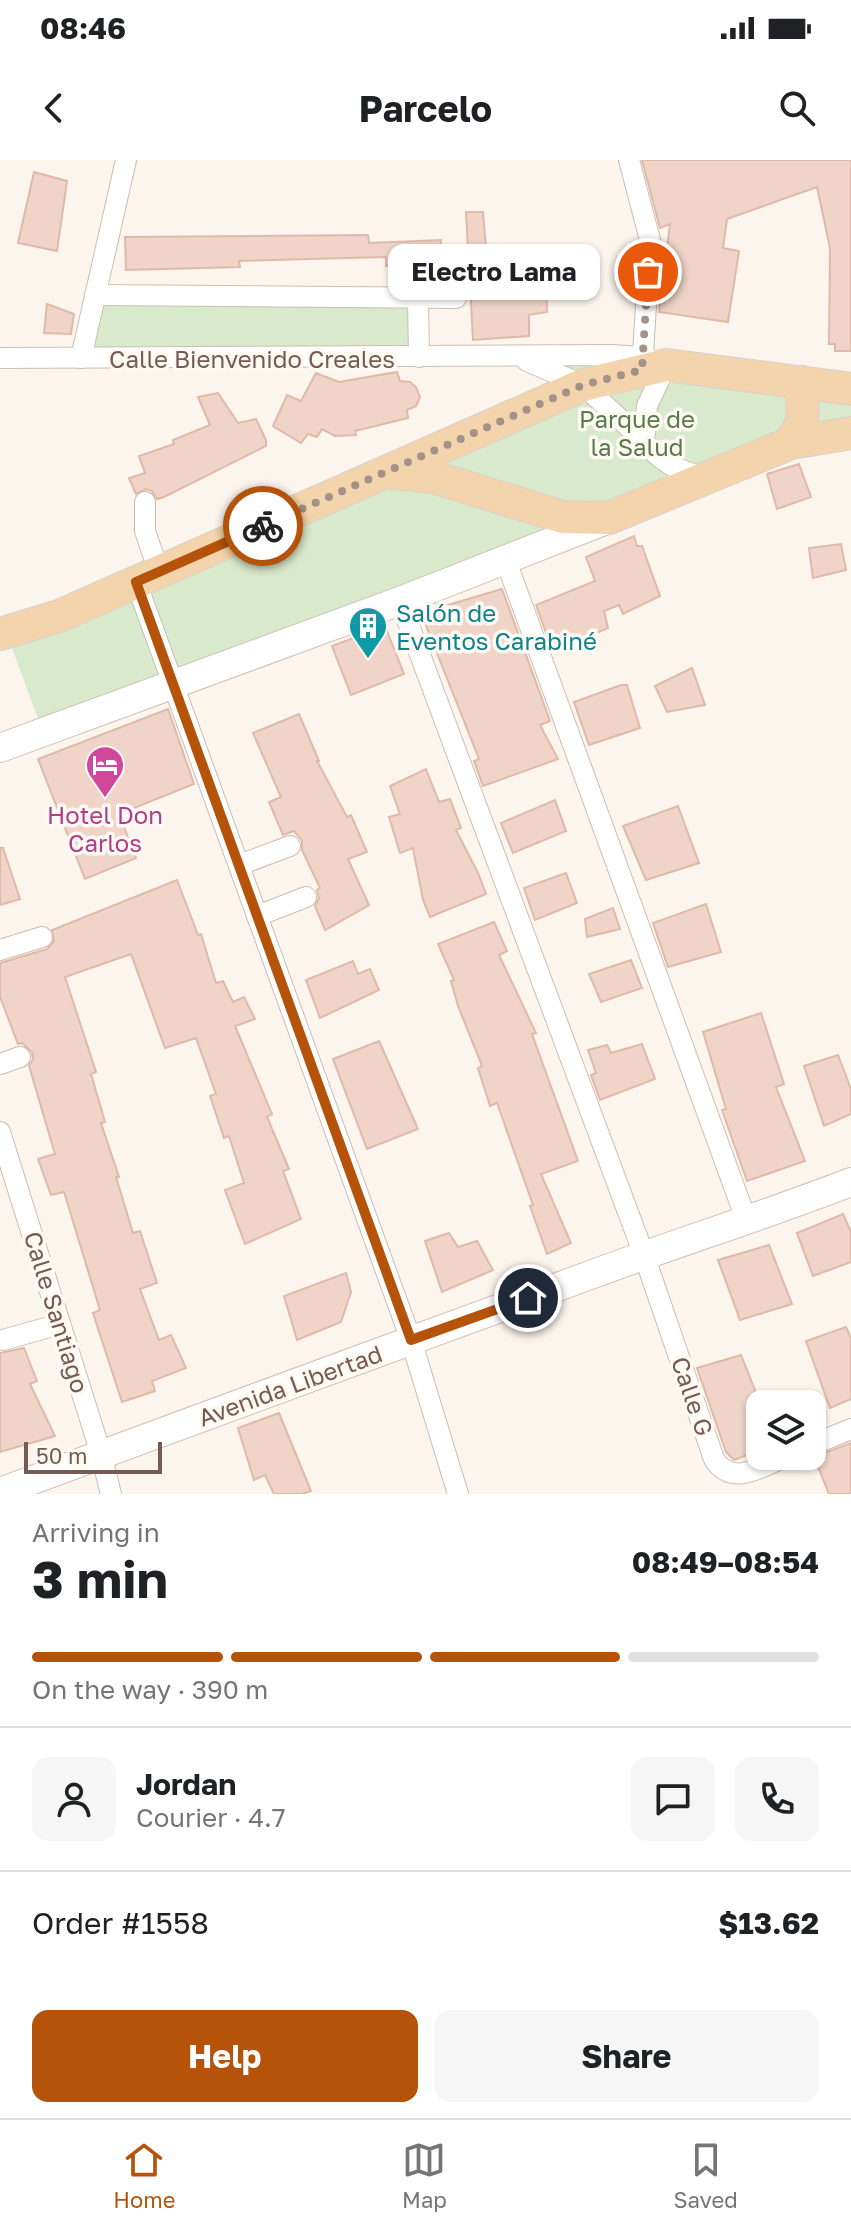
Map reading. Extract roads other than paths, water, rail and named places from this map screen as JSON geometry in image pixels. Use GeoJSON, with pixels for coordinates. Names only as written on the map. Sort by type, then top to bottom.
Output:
{"type":"FeatureCollection","features":[{"type":"Feature","properties":{"kind":"main road"},"geometry":{"type":"LineString","coordinates":[[0,634],[59,616],[583,385],[650,364],[851,389]]}},
{"type":"Feature","properties":{"kind":"main road"},"geometry":{"type":"LineString","coordinates":[[791,443],[802,422],[803,382]]}},
{"type":"Feature","properties":{"kind":"main road"},"geometry":{"type":"LineString","coordinates":[[387,471],[433,477],[563,517],[609,518],[791,443],[851,433]]}},
{"type":"Feature","properties":{"kind":"street"},"geometry":{"type":"LineString","coordinates":[[81,358],[126,160]]}},
{"type":"Feature","properties":{"kind":"street"},"geometry":{"type":"LineString","coordinates":[[629,160],[650,243],[650,364],[644,441]]}},
{"type":"Feature","properties":{"kind":"street"},"geometry":{"type":"LineString","coordinates":[[95,295],[456,298]]}},
{"type":"Feature","properties":{"kind":"street"},"geometry":{"type":"LineString","coordinates":[[418,298],[419,357]]}},
{"type":"Feature","properties":{"kind":"street","name":"Calle Bienvenido Creales"},"geometry":{"type":"LineString","coordinates":[[0,358],[612,355],[650,364]]}},
{"type":"Feature","properties":{"kind":"street","name":"Calle Bienvenido Creales"},"geometry":{"type":"LineString","coordinates":[[504,357],[526,361],[583,385],[644,441],[657,457],[678,471],[709,478]]}},
{"type":"Feature","properties":{"kind":"street"},"geometry":{"type":"LineString","coordinates":[[145,502],[147,577],[174,685],[411,1340],[458,1494]]}},
{"type":"Feature","properties":{"kind":"street"},"geometry":{"type":"LineString","coordinates":[[0,748],[506,561],[609,518]]}},
{"type":"Feature","properties":{"kind":"street"},"geometry":{"type":"LineString","coordinates":[[506,561],[747,1222]]}},
{"type":"Feature","properties":{"kind":"street"},"geometry":{"type":"LineString","coordinates":[[400,601],[644,1255]]}},
{"type":"Feature","properties":{"kind":"street"},"geometry":{"type":"LineString","coordinates":[[239,865],[290,846]]}},
{"type":"Feature","properties":{"kind":"street"},"geometry":{"type":"LineString","coordinates":[[257,916],[306,897]]}},
{"type":"Feature","properties":{"kind":"street"},"geometry":{"type":"LineString","coordinates":[[0,950],[42,937]]}},
{"type":"Feature","properties":{"kind":"street"},"geometry":{"type":"LineString","coordinates":[[0,1064],[20,1057]]}},
{"type":"Feature","properties":{"kind":"street","name":"Calle Santiago"},"geometry":{"type":"LineString","coordinates":[[0,1132],[111,1494]]}},
{"type":"Feature","properties":{"kind":"street","name":"Avenida Libertad"},"geometry":{"type":"LineString","coordinates":[[0,1492],[851,1182]]}},
{"type":"Feature","properties":{"kind":"street","name":"Calle G"},"geometry":{"type":"LineString","coordinates":[[644,1255],[714,1459],[720,1468],[730,1474],[743,1475],[755,1470]]}},
{"type":"Feature","properties":{"kind":"street"},"geometry":{"type":"LineString","coordinates":[[3,1340],[60,1324]]}},
{"type":"Feature","properties":{"kind":"street"},"geometry":{"type":"LineString","coordinates":[[826,1439],[851,1429]]}},
{"type":"Feature","properties":{"kind":"place","name":"Electro Lama"},"geometry":{"type":"Point","coordinates":[648,272]}},
{"type":"Feature","properties":{"kind":"place","name":"Salón de Eventos Carabiné"},"geometry":{"type":"Point","coordinates":[368,660]}},
{"type":"Feature","properties":{"kind":"place","name":"Hotel Don Carlos"},"geometry":{"type":"Point","coordinates":[105,799]}},
{"type":"Feature","properties":{"kind":"park label","name":"Parque de la Salud"},"geometry":{"type":"Point","coordinates":[637,432]}}]}
